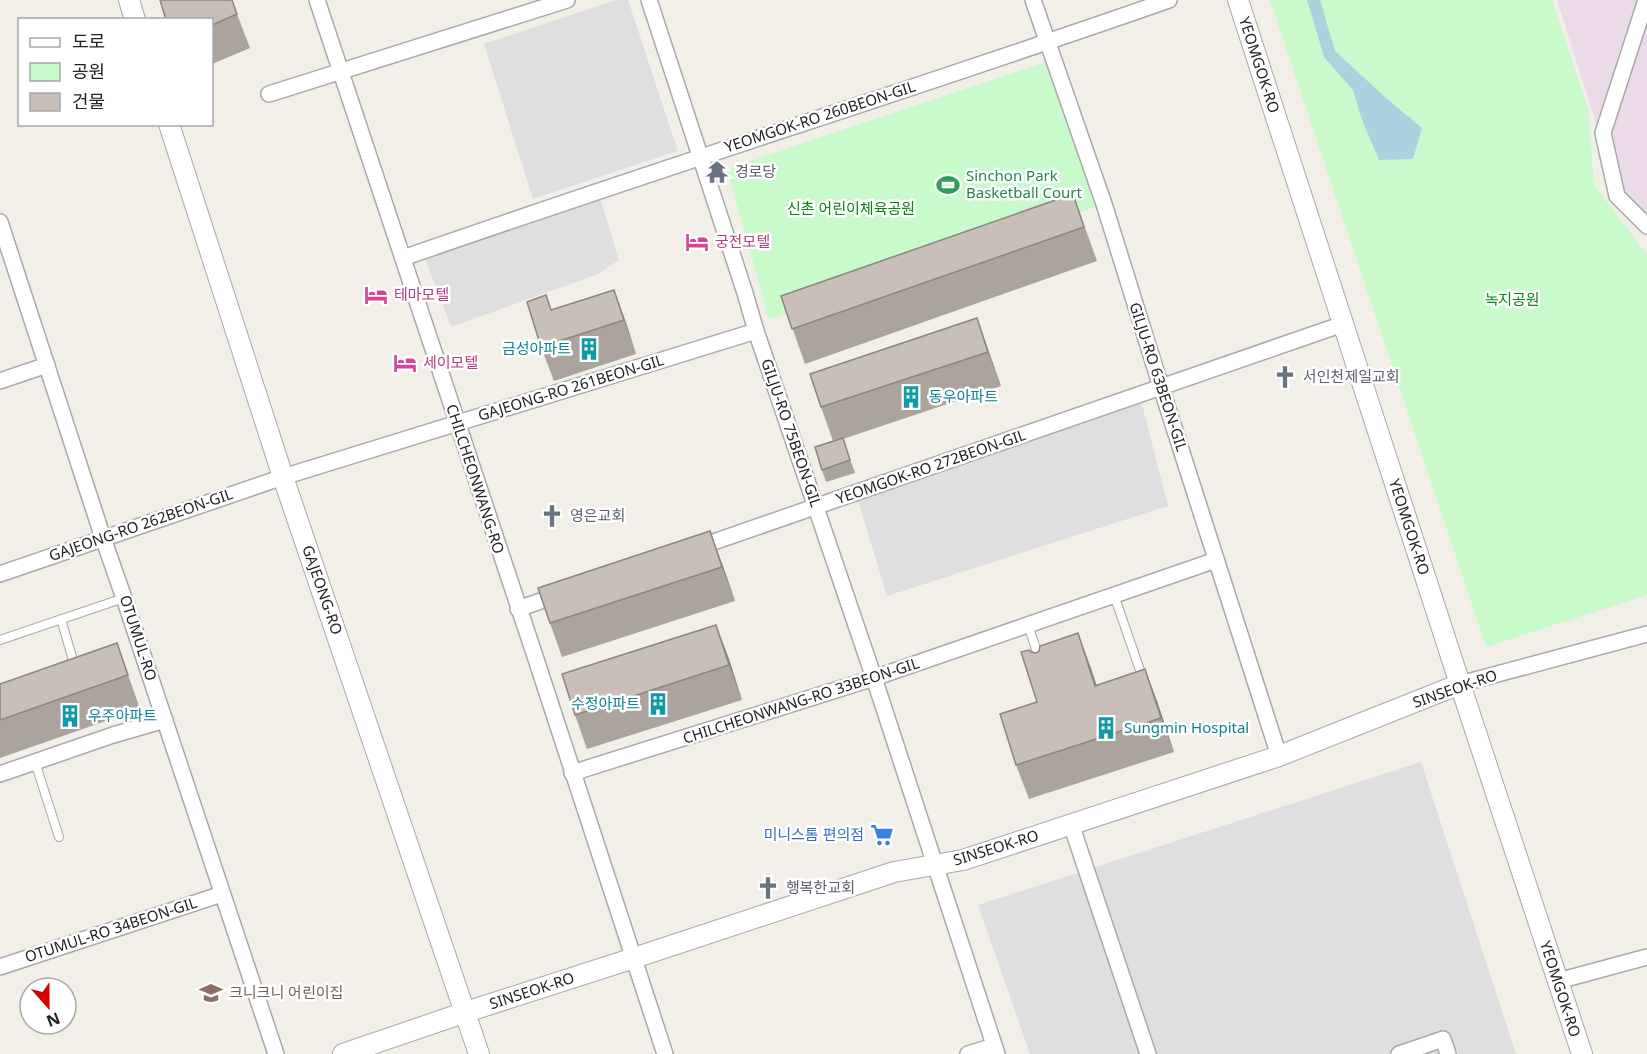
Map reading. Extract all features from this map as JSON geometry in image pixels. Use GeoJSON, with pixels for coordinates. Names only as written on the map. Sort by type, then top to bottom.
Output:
{"type":"FeatureCollection","features":[{"type":"Feature","properties":{"kind":"street"},"geometry":{"type":"LineString","coordinates":[[129,0],[134,18]]}},
{"type":"Feature","properties":{"kind":"street","name":"CHILCHEONWANG-RO"},"geometry":{"type":"LineString","coordinates":[[317,0],[665,1054]]}},
{"type":"Feature","properties":{"kind":"street"},"geometry":{"type":"LineString","coordinates":[[269,94],[567,0]]}},
{"type":"Feature","properties":{"kind":"street","name":"GILJU-RO 75BEON-GIL"},"geometry":{"type":"LineString","coordinates":[[649,0],[756,331],[874,678],[996,1050]]}},
{"type":"Feature","properties":{"kind":"street","name":"GILJU-RO 63BEON-GIL"},"geometry":{"type":"LineString","coordinates":[[1033,0],[1104,204],[1280,756]]}},
{"type":"Feature","properties":{"kind":"street","name":"YEOMGOK-RO 260BEON-GIL"},"geometry":{"type":"LineString","coordinates":[[403,258],[700,157],[1048,43],[1169,0]]}},
{"type":"Feature","properties":{"kind":"street","name":"YEOMGOK-RO"},"geometry":{"type":"LineString","coordinates":[[1238,0],[1582,1054]]}},
{"type":"Feature","properties":{"kind":"street"},"geometry":{"type":"LineString","coordinates":[[1646,0],[1603,133],[1617,196],[1647,226]]}},
{"type":"Feature","properties":{"kind":"street","name":"GAJEONG-RO"},"geometry":{"type":"LineString","coordinates":[[170,126],[283,477],[479,1054]]}},
{"type":"Feature","properties":{"kind":"street","name":"OTUMUL-RO"},"geometry":{"type":"LineString","coordinates":[[0,222],[276,1054]]}},
{"type":"Feature","properties":{"kind":"street","name":"YEOMGOK-RO 272BEON-GIL"},"geometry":{"type":"LineString","coordinates":[[684,552],[1343,324]]}},
{"type":"Feature","properties":{"kind":"street","name":"GAJEONG-RO 261BEON-GIL"},"geometry":{"type":"LineString","coordinates":[[283,477],[756,331]]}},
{"type":"Feature","properties":{"kind":"street"},"geometry":{"type":"LineString","coordinates":[[0,381],[47,365]]}},
{"type":"Feature","properties":{"kind":"street","name":"GAJEONG-RO 262BEON-GIL"},"geometry":{"type":"LineString","coordinates":[[0,574],[283,477]]}},
{"type":"Feature","properties":{"kind":"street","name":"CHILCHEONWANG-RO 33BEON-GIL"},"geometry":{"type":"LineString","coordinates":[[572,773],[874,678],[1216,560]]}},
{"type":"Feature","properties":{"kind":"street"},"geometry":{"type":"LineString","coordinates":[[519,609],[574,590]]}},
{"type":"Feature","properties":{"kind":"street","name":"SINSEOK-RO"},"geometry":{"type":"LineString","coordinates":[[343,1054],[894,872],[963,860],[1280,756],[1460,684],[1647,634]]}},
{"type":"Feature","properties":{"kind":"street"},"geometry":{"type":"LineString","coordinates":[[0,774],[113,735],[165,720]]}},
{"type":"Feature","properties":{"kind":"street"},"geometry":{"type":"LineString","coordinates":[[1071,824],[1148,1054]]}},
{"type":"Feature","properties":{"kind":"street","name":"OTUMUL-RO 34BEON-GIL"},"geometry":{"type":"LineString","coordinates":[[0,967],[222,894]]}},
{"type":"Feature","properties":{"kind":"street"},"geometry":{"type":"LineString","coordinates":[[1558,981],[1647,957]]}},
{"type":"Feature","properties":{"kind":"street"},"geometry":{"type":"LineString","coordinates":[[1399,1054],[1443,1039],[1448,1054]]}},
{"type":"Feature","properties":{"kind":"street"},"geometry":{"type":"LineString","coordinates":[[968,1054],[996,1050]]}},
{"type":"Feature","properties":{"kind":"lane"},"geometry":{"type":"LineString","coordinates":[[1114,595],[1143,679]]}},
{"type":"Feature","properties":{"kind":"lane"},"geometry":{"type":"LineString","coordinates":[[0,640],[124,598]]}},
{"type":"Feature","properties":{"kind":"lane"},"geometry":{"type":"LineString","coordinates":[[61,619],[78,678]]}},
{"type":"Feature","properties":{"kind":"lane"},"geometry":{"type":"LineString","coordinates":[[1029,625],[1044,672]]}},
{"type":"Feature","properties":{"kind":"lane"},"geometry":{"type":"LineString","coordinates":[[35,762],[59,837]]}},
{"type":"Feature","properties":{"kind":"shaded area"},"geometry":{"type":"Polygon","coordinates":[[[616,0],[628,0],[678,151],[533,199],[484,44],[616,0]]]}},
{"type":"Feature","properties":{"kind":"shaded area"},"geometry":{"type":"Polygon","coordinates":[[[1557,0],[1647,0],[1647,220],[1614,180],[1557,0]]]}},
{"type":"Feature","properties":{"kind":"shaded area"},"geometry":{"type":"Polygon","coordinates":[[[598,191],[619,260],[598,274],[451,327],[422,251],[598,191]]]}},
{"type":"Feature","properties":{"kind":"shaded area"},"geometry":{"type":"Polygon","coordinates":[[[1141,400],[1168,506],[887,596],[857,497],[1141,400]]]}},
{"type":"Feature","properties":{"kind":"shaded area"},"geometry":{"type":"Polygon","coordinates":[[[1421,762],[1516,1054],[1030,1054],[978,905],[1421,762]]]}},
{"type":"Feature","properties":{"kind":"green space","name":"녹지공원"},"geometry":{"type":"Polygon","coordinates":[[[1270,0],[1552,0],[1588,108],[1594,185],[1647,254],[1647,595],[1486,647],[1270,0]]]}},
{"type":"Feature","properties":{"kind":"green space","name":"신촌 어린이체육공원"},"geometry":{"type":"Polygon","coordinates":[[[1054,59],[1104,204],[769,319],[727,169],[1054,59]]]}},
{"type":"Feature","properties":{"kind":"water"},"geometry":{"type":"Polygon","coordinates":[[[1307,0],[1320,0],[1335,51],[1422,128],[1413,159],[1379,160],[1362,120],[1353,90],[1324,57],[1307,0]]]}},
{"type":"Feature","properties":{"kind":"building"},"geometry":{"type":"Polygon","coordinates":[[[160,0],[232,0],[237,14],[213,25],[213,18],[165,18],[160,0]]]}},
{"type":"Feature","properties":{"kind":"building"},"geometry":{"type":"Polygon","coordinates":[[[1073,194],[1084,227],[792,329],[781,296],[1073,194]]]}},
{"type":"Feature","properties":{"kind":"building"},"geometry":{"type":"Polygon","coordinates":[[[614,290],[624,320],[541,347],[527,302],[546,295],[551,310],[614,290]]]}},
{"type":"Feature","properties":{"kind":"building"},"geometry":{"type":"Polygon","coordinates":[[[977,318],[988,352],[821,407],[810,374],[977,318]]]}},
{"type":"Feature","properties":{"kind":"building"},"geometry":{"type":"Polygon","coordinates":[[[843,438],[850,460],[822,470],[815,447],[843,438]]]}},
{"type":"Feature","properties":{"kind":"building"},"geometry":{"type":"Polygon","coordinates":[[[710,531],[722,567],[550,623],[538,588],[710,531]]]}},
{"type":"Feature","properties":{"kind":"building"},"geometry":{"type":"Polygon","coordinates":[[[716,625],[729,665],[575,715],[562,674],[716,625]]]}},
{"type":"Feature","properties":{"kind":"building"},"geometry":{"type":"Polygon","coordinates":[[[1078,633],[1095,686],[1145,669],[1161,718],[1016,765],[1000,714],[1037,702],[1021,652],[1029,650],[1036,653],[1040,646],[1078,633]]]}},
{"type":"Feature","properties":{"kind":"building"},"geometry":{"type":"Polygon","coordinates":[[[117,643],[128,675],[0,720],[0,684],[117,643]]]}},
{"type":"Feature","properties":{"kind":"place","name":"경로당"},"geometry":{"type":"Point","coordinates":[717,172]}},
{"type":"Feature","properties":{"kind":"place","name":"Sinchon Park Basketball Court"},"geometry":{"type":"Point","coordinates":[948,185]}},
{"type":"Feature","properties":{"kind":"place","name":"궁전모텔"},"geometry":{"type":"Point","coordinates":[697,242]}},
{"type":"Feature","properties":{"kind":"place","name":"테마모텔"},"geometry":{"type":"Point","coordinates":[376,295]}},
{"type":"Feature","properties":{"kind":"place","name":"금성아파트"},"geometry":{"type":"Point","coordinates":[589,349]}},
{"type":"Feature","properties":{"kind":"place","name":"세이모텔"},"geometry":{"type":"Point","coordinates":[405,363]}},
{"type":"Feature","properties":{"kind":"place","name":"서인천제일교회"},"geometry":{"type":"Point","coordinates":[1285,377]}},
{"type":"Feature","properties":{"kind":"place","name":"동우아파트"},"geometry":{"type":"Point","coordinates":[911,397]}},
{"type":"Feature","properties":{"kind":"place","name":"영은교회"},"geometry":{"type":"Point","coordinates":[552,516]}},
{"type":"Feature","properties":{"kind":"place","name":"수정아파트"},"geometry":{"type":"Point","coordinates":[658,704]}},
{"type":"Feature","properties":{"kind":"place","name":"우주아파트"},"geometry":{"type":"Point","coordinates":[70,716]}},
{"type":"Feature","properties":{"kind":"place","name":"Sungmin Hospital"},"geometry":{"type":"Point","coordinates":[1106,728]}},
{"type":"Feature","properties":{"kind":"place","name":"미니스톰 편의점"},"geometry":{"type":"Point","coordinates":[882,835]}},
{"type":"Feature","properties":{"kind":"place","name":"행복한교회"},"geometry":{"type":"Point","coordinates":[768,888]}},
{"type":"Feature","properties":{"kind":"place","name":"크니크니 어린이집"},"geometry":{"type":"Point","coordinates":[211,993]}}]}
